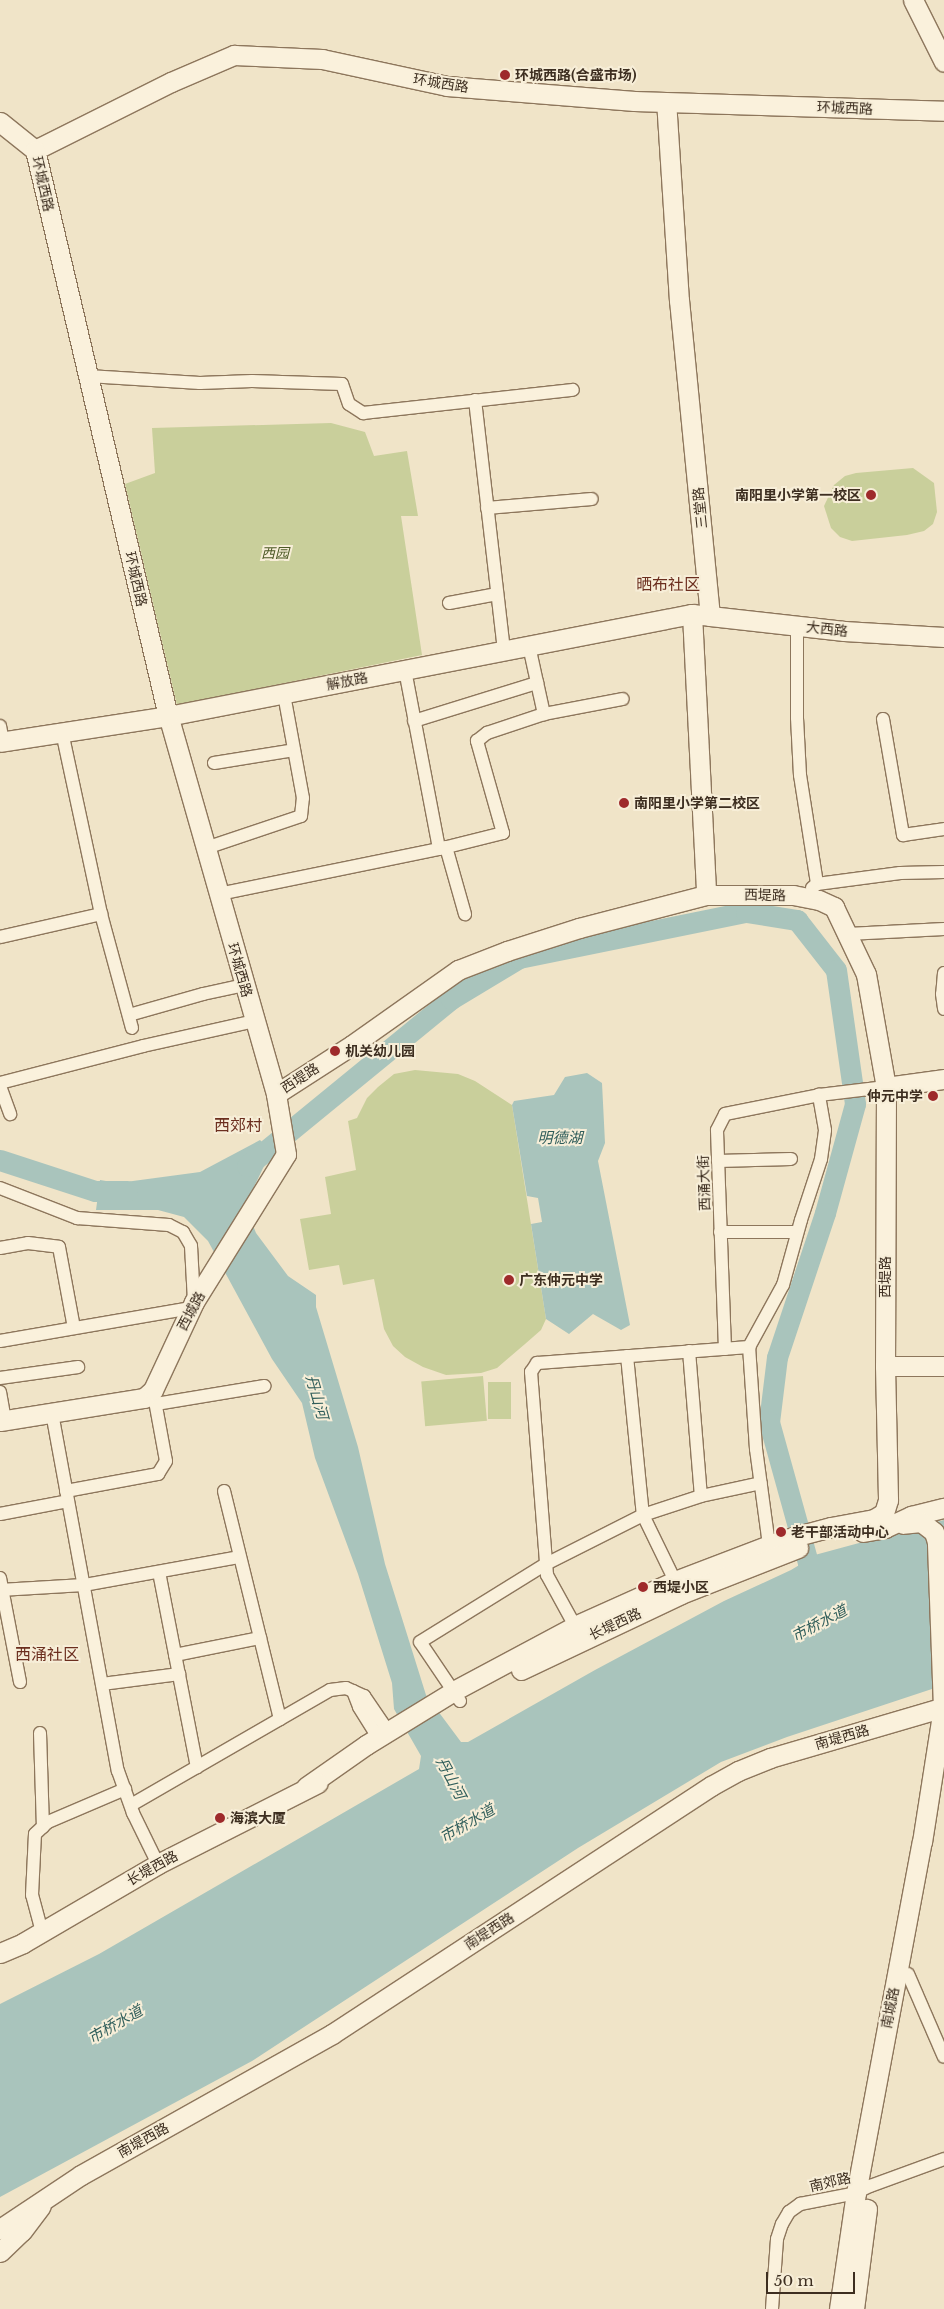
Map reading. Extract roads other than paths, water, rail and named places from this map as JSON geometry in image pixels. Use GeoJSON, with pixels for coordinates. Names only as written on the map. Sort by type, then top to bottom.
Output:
{"type":"FeatureCollection","features":[{"type":"Feature","properties":{"kind":"street"},"geometry":{"type":"LineString","coordinates":[[913,0],[944,62]]}},
{"type":"Feature","properties":{"kind":"street","name":"环城西路"},"geometry":{"type":"LineString","coordinates":[[276,1094],[168,716],[35,150],[171,82],[234,55],[322,59],[447,86],[666,102],[944,111]]}},
{"type":"Feature","properties":{"kind":"street","name":"三堂路"},"geometry":{"type":"LineString","coordinates":[[666,102],[701,615],[706,894]]}},
{"type":"Feature","properties":{"kind":"street"},"geometry":{"type":"LineString","coordinates":[[0,122],[35,150]]}},
{"type":"Feature","properties":{"kind":"street"},"geometry":{"type":"LineString","coordinates":[[88,376],[200,383],[252,381],[342,384],[349,404],[363,413],[573,390]]}},
{"type":"Feature","properties":{"kind":"street"},"geometry":{"type":"LineString","coordinates":[[475,400],[504,651]]}},
{"type":"Feature","properties":{"kind":"street"},"geometry":{"type":"LineString","coordinates":[[487,508],[592,500]]}},
{"type":"Feature","properties":{"kind":"street"},"geometry":{"type":"LineString","coordinates":[[449,602],[498,594]]}},
{"type":"Feature","properties":{"kind":"street","name":"大西路"},"geometry":{"type":"LineString","coordinates":[[701,615],[797,626],[944,638]]}},
{"type":"Feature","properties":{"kind":"street","name":"解放路"},"geometry":{"type":"LineString","coordinates":[[1,736],[62,732],[168,716],[528,646],[701,615]]}},
{"type":"Feature","properties":{"kind":"street"},"geometry":{"type":"LineString","coordinates":[[797,626],[797,718],[800,775],[817,884]]}},
{"type":"Feature","properties":{"kind":"street"},"geometry":{"type":"LineString","coordinates":[[528,646],[544,714]]}},
{"type":"Feature","properties":{"kind":"street"},"geometry":{"type":"LineString","coordinates":[[404,670],[442,848],[465,914]]}},
{"type":"Feature","properties":{"kind":"street"},"geometry":{"type":"LineString","coordinates":[[414,721],[537,683]]}},
{"type":"Feature","properties":{"kind":"street"},"geometry":{"type":"LineString","coordinates":[[206,848],[302,816],[302,798],[284,694]]}},
{"type":"Feature","properties":{"kind":"street"},"geometry":{"type":"LineString","coordinates":[[219,894],[442,848],[503,833],[477,741],[487,733],[544,714],[624,698]]}},
{"type":"Feature","properties":{"kind":"street"},"geometry":{"type":"LineString","coordinates":[[882,719],[903,835],[944,829]]}},
{"type":"Feature","properties":{"kind":"street"},"geometry":{"type":"LineString","coordinates":[[62,732],[101,914],[131,1022],[203,994],[245,985]]}},
{"type":"Feature","properties":{"kind":"street"},"geometry":{"type":"LineString","coordinates":[[214,763],[294,750]]}},
{"type":"Feature","properties":{"kind":"street"},"geometry":{"type":"LineString","coordinates":[[802,896],[817,884],[900,873],[944,872]]}},
{"type":"Feature","properties":{"kind":"street","name":"西堤路"},"geometry":{"type":"LineString","coordinates":[[276,1094],[352,1045],[458,970],[507,950],[579,928],[706,894],[802,896],[832,905],[848,934],[866,974],[886,1087],[885,1366],[888,1493]]}},
{"type":"Feature","properties":{"kind":"street"},"geometry":{"type":"LineString","coordinates":[[0,937],[101,914]]}},
{"type":"Feature","properties":{"kind":"street"},"geometry":{"type":"LineString","coordinates":[[848,934],[944,929]]}},
{"type":"Feature","properties":{"kind":"street"},"geometry":{"type":"LineString","coordinates":[[944,973],[942,994],[944,1009]]}},
{"type":"Feature","properties":{"kind":"street"},"geometry":{"type":"LineString","coordinates":[[10,1114],[0,1084],[143,1046],[255,1021]]}},
{"type":"Feature","properties":{"kind":"street"},"geometry":{"type":"LineString","coordinates":[[779,1546],[761,1483],[748,1347],[783,1285],[797,1232],[821,1159],[825,1130],[819,1095],[944,1079]]}},
{"type":"Feature","properties":{"kind":"street"},"geometry":{"type":"LineString","coordinates":[[886,1087],[944,1084]]}},
{"type":"Feature","properties":{"kind":"street","name":"西城路"},"geometry":{"type":"LineString","coordinates":[[154,1397],[193,1305],[286,1154],[276,1094]]}},
{"type":"Feature","properties":{"kind":"street","name":"西涌大街"},"geometry":{"type":"LineString","coordinates":[[724,1348],[717,1130],[725,1114],[819,1095]]}},
{"type":"Feature","properties":{"kind":"street"},"geometry":{"type":"LineString","coordinates":[[718,1161],[791,1159]]}},
{"type":"Feature","properties":{"kind":"street"},"geometry":{"type":"LineString","coordinates":[[0,1188],[77,1218],[169,1225],[183,1232],[191,1246],[193,1305],[0,1342]]}},
{"type":"Feature","properties":{"kind":"street"},"geometry":{"type":"LineString","coordinates":[[720,1232],[797,1232]]}},
{"type":"Feature","properties":{"kind":"street"},"geometry":{"type":"LineString","coordinates":[[0,1248],[28,1243],[59,1247],[74,1328]]}},
{"type":"Feature","properties":{"kind":"street"},"geometry":{"type":"LineString","coordinates":[[575,1626],[547,1575],[531,1372],[537,1363],[748,1347]]}},
{"type":"Feature","properties":{"kind":"street"},"geometry":{"type":"LineString","coordinates":[[689,1351],[701,1496]]}},
{"type":"Feature","properties":{"kind":"street"},"geometry":{"type":"LineString","coordinates":[[627,1356],[643,1515],[678,1587]]}},
{"type":"Feature","properties":{"kind":"street"},"geometry":{"type":"LineString","coordinates":[[885,1366],[944,1366]]}},
{"type":"Feature","properties":{"kind":"street"},"geometry":{"type":"LineString","coordinates":[[0,1378],[78,1367]]}},
{"type":"Feature","properties":{"kind":"street"},"geometry":{"type":"LineString","coordinates":[[0,1392],[3,1421],[144,1398],[265,1386]]}},
{"type":"Feature","properties":{"kind":"street"},"geometry":{"type":"LineString","coordinates":[[0,1514],[158,1474],[166,1461],[154,1397]]}},
{"type":"Feature","properties":{"kind":"street"},"geometry":{"type":"LineString","coordinates":[[52,1413],[118,1770],[131,1805],[158,1864]]}},
{"type":"Feature","properties":{"kind":"street"},"geometry":{"type":"LineString","coordinates":[[449,1700],[420,1642],[546,1564],[643,1515],[701,1496],[761,1483]]}},
{"type":"Feature","properties":{"kind":"street"},"geometry":{"type":"LineString","coordinates":[[224,1491],[280,1719]]}},
{"type":"Feature","properties":{"kind":"street","name":"南城路"},"geometry":{"type":"LineString","coordinates":[[854,2309],[863,2189],[922,1842],[943,1703],[938,1542],[934,1532],[917,1519],[901,1512],[888,1493]]}},
{"type":"Feature","properties":{"kind":"street","name":"长堤西路"},"geometry":{"type":"LineString","coordinates":[[0,1953],[23,1944],[158,1864],[306,1787],[389,1733],[575,1626],[779,1546],[833,1532],[880,1516],[887,1506],[888,1493]]}},
{"type":"Feature","properties":{"kind":"street"},"geometry":{"type":"LineString","coordinates":[[917,1519],[944,1508]]}},
{"type":"Feature","properties":{"kind":"street","name":"长堤西路"},"geometry":{"type":"LineString","coordinates":[[833,1532],[885,1528],[917,1519]]}},
{"type":"Feature","properties":{"kind":"street"},"geometry":{"type":"LineString","coordinates":[[20,1682],[1,1586],[84,1584],[240,1557]]}},
{"type":"Feature","properties":{"kind":"street"},"geometry":{"type":"LineString","coordinates":[[159,1572],[197,1767]]}},
{"type":"Feature","properties":{"kind":"street","name":"长堤西路"},"geometry":{"type":"LineString","coordinates":[[449,1700],[678,1587]]}},
{"type":"Feature","properties":{"kind":"street"},"geometry":{"type":"LineString","coordinates":[[175,1655],[260,1638]]}},
{"type":"Feature","properties":{"kind":"street"},"geometry":{"type":"LineString","coordinates":[[102,1684],[179,1674]]}},
{"type":"Feature","properties":{"kind":"street"},"geometry":{"type":"LineString","coordinates":[[131,1805],[330,1690],[346,1688],[364,1696],[389,1733]]}},
{"type":"Feature","properties":{"kind":"street","name":"南堤西路"},"geometry":{"type":"LineString","coordinates":[[0,2229],[51,2194],[332,2034],[711,1786],[738,1771],[770,1758],[943,1703]]}},
{"type":"Feature","properties":{"kind":"street"},"geometry":{"type":"LineString","coordinates":[[40,1733],[43,1827]]}},
{"type":"Feature","properties":{"kind":"street","name":"南城路"},"geometry":{"type":"LineString","coordinates":[[839,2309],[908,1974],[944,1777]]}},
{"type":"Feature","properties":{"kind":"street"},"geometry":{"type":"LineString","coordinates":[[42,1932],[32,1895],[35,1834],[48,1822],[125,1789]]}},
{"type":"Feature","properties":{"kind":"street"},"geometry":{"type":"LineString","coordinates":[[908,1974],[944,2057]]}},
{"type":"Feature","properties":{"kind":"street","name":"南郊路"},"geometry":{"type":"LineString","coordinates":[[772,2309],[777,2239],[782,2224],[789,2212],[800,2204],[863,2189],[944,2159]]}},
{"type":"Feature","properties":{"kind":"street","name":"南堤西路"},"geometry":{"type":"LineString","coordinates":[[0,2252],[22,2231],[51,2194]]}},
{"type":"Feature","properties":{"kind":"water","name":"明德湖"},"geometry":{"type":"Polygon","coordinates":[[[587,1073],[602,1083],[605,1143],[598,1161],[630,1325],[621,1330],[593,1314],[569,1334],[546,1319],[531,1224],[542,1222],[538,1198],[527,1196],[512,1105],[514,1101],[554,1095],[565,1077],[587,1073]]]}},
{"type":"Feature","properties":{"kind":"water","name":"市桥水道"},"geometry":{"type":"Polygon","coordinates":[[[260,1140],[275,1155],[264,1166],[245,1206],[256,1233],[288,1276],[316,1295],[316,1307],[358,1447],[385,1564],[426,1695],[461,1742],[468,1742],[595,1670],[724,1601],[791,1570],[801,1564],[800,1559],[944,1520],[944,1685],[787,1737],[721,1762],[578,1848],[252,2061],[0,2197],[0,2004],[99,1954],[419,1769],[421,1756],[394,1709],[392,1683],[358,1574],[315,1458],[302,1403],[272,1359],[208,1241],[184,1217],[158,1210],[96,1210],[100,1180],[118,1183],[200,1172],[260,1140]]]}},
{"type":"Feature","properties":{"kind":"waterway"},"geometry":{"type":"LineString","coordinates":[[247,1166],[451,999],[519,958],[746,912],[797,920],[836,970],[855,1104],[825,1213],[777,1357],[769,1422],[808,1563],[823,1580]]}},
{"type":"Feature","properties":{"kind":"waterway","name":"丹山河"},"geometry":{"type":"LineString","coordinates":[[0,1160],[95,1191],[127,1191]]}},
{"type":"Feature","properties":{"kind":"place","name":"环城西路(合盛市场)"},"geometry":{"type":"Point","coordinates":[505,75]}},
{"type":"Feature","properties":{"kind":"place","name":"南阳里小学第一校区"},"geometry":{"type":"Point","coordinates":[871,495]}},
{"type":"Feature","properties":{"kind":"place","name":"南阳里小学第二校区"},"geometry":{"type":"Point","coordinates":[624,803]}},
{"type":"Feature","properties":{"kind":"place","name":"机关幼儿园"},"geometry":{"type":"Point","coordinates":[335,1051]}},
{"type":"Feature","properties":{"kind":"place","name":"仲元中学"},"geometry":{"type":"Point","coordinates":[933,1096]}},
{"type":"Feature","properties":{"kind":"place","name":"广东仲元中学"},"geometry":{"type":"Point","coordinates":[509,1280]}},
{"type":"Feature","properties":{"kind":"place","name":"老干部活动中心"},"geometry":{"type":"Point","coordinates":[781,1532]}},
{"type":"Feature","properties":{"kind":"place","name":"西堤小区"},"geometry":{"type":"Point","coordinates":[643,1587]}},
{"type":"Feature","properties":{"kind":"place","name":"海滨大厦"},"geometry":{"type":"Point","coordinates":[220,1818]}},
{"type":"Feature","properties":{"kind":"district","name":"晒布社区"},"geometry":{"type":"Point","coordinates":[668,584]}},
{"type":"Feature","properties":{"kind":"district","name":"西郊村"},"geometry":{"type":"Point","coordinates":[238,1125]}},
{"type":"Feature","properties":{"kind":"district","name":"西涌社区"},"geometry":{"type":"Point","coordinates":[47,1654]}},
{"type":"Feature","properties":{"kind":"park label","name":"西园"},"geometry":{"type":"Point","coordinates":[275,553]}}]}
